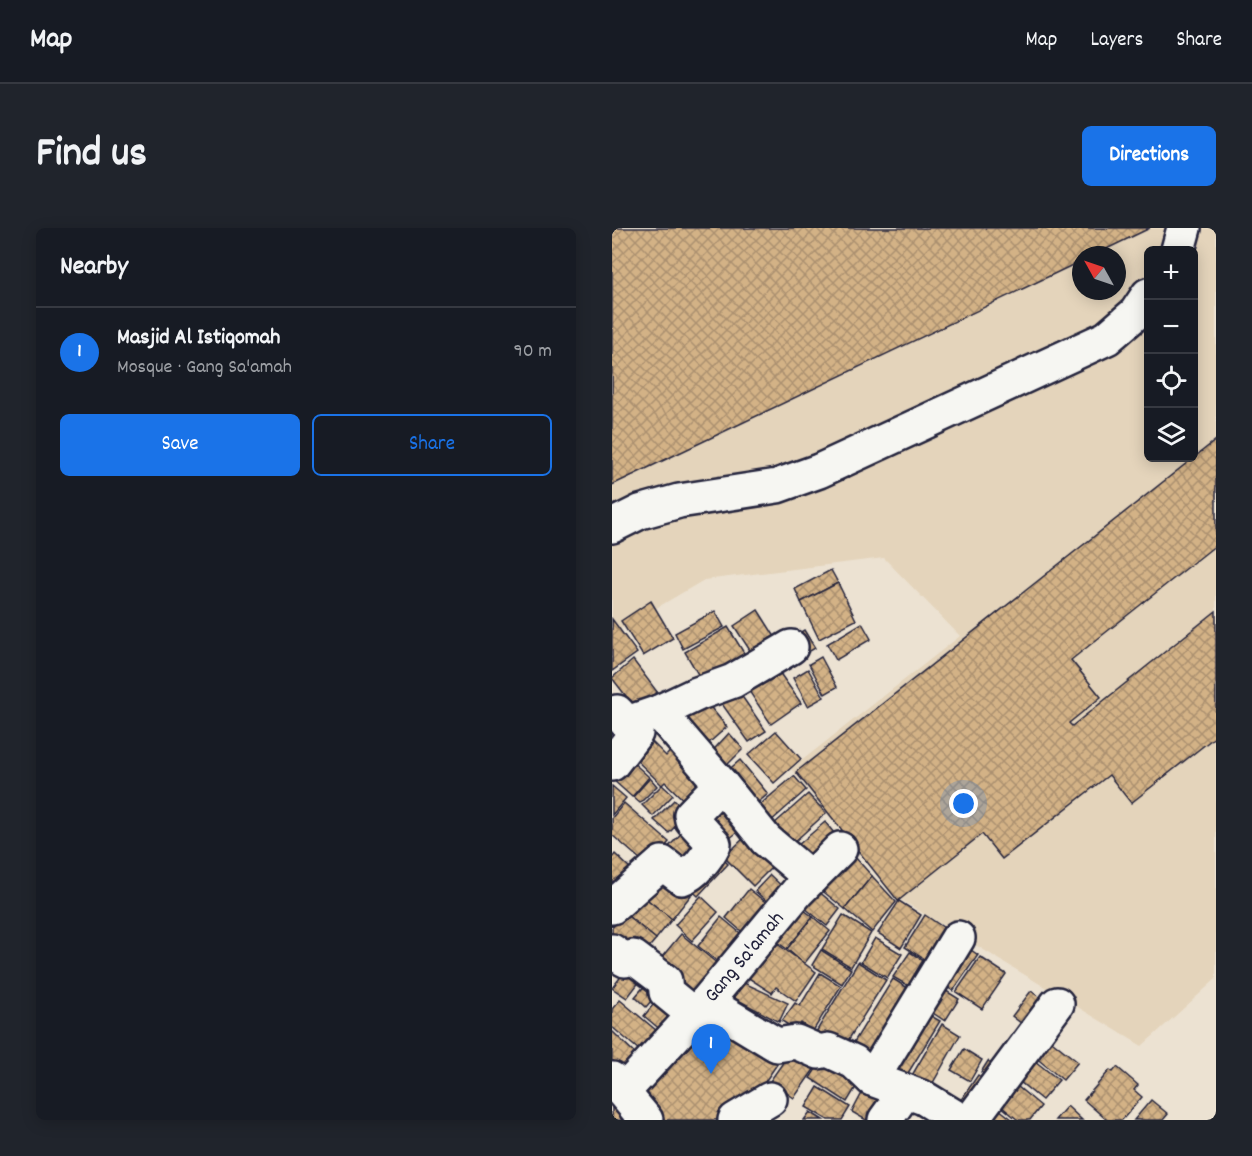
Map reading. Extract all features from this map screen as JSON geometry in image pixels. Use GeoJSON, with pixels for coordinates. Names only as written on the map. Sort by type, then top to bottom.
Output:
{"type":"FeatureCollection","features":[{"type":"Feature","properties":{"kind":"street"},"geometry":{"type":"LineString","coordinates":[[1179,246],[1184,228]]}},
{"type":"Feature","properties":{"kind":"street"},"geometry":{"type":"LineString","coordinates":[[612,526],[640,512],[679,501],[777,486],[819,471],[1107,338],[1136,313],[1146,300]]}},
{"type":"Feature","properties":{"kind":"street"},"geometry":{"type":"LineString","coordinates":[[619,715],[659,712],[697,694],[733,681],[791,647]]}},
{"type":"Feature","properties":{"kind":"street"},"geometry":{"type":"LineString","coordinates":[[659,712],[766,840],[811,878]]}},
{"type":"Feature","properties":{"kind":"street"},"geometry":{"type":"LineString","coordinates":[[612,764],[636,733],[619,715]]}},
{"type":"Feature","properties":{"kind":"street"},"geometry":{"type":"LineString","coordinates":[[612,907],[662,863],[682,878],[688,876],[710,852],[714,844],[692,820],[692,815],[721,784]]}},
{"type":"Feature","properties":{"kind":"street","name":"Gang Sa'amah"},"geometry":{"type":"LineString","coordinates":[[618,1085],[666,1046],[811,878],[840,849]]}},
{"type":"Feature","properties":{"kind":"street"},"geometry":{"type":"LineString","coordinates":[[872,1080],[958,938]]}},
{"type":"Feature","properties":{"kind":"street"},"geometry":{"type":"LineString","coordinates":[[612,951],[625,960],[633,957],[664,981],[666,992],[777,1044],[796,1042],[819,1052],[828,1050],[854,1062],[872,1080],[924,1098],[960,1120]]}},
{"type":"Feature","properties":{"kind":"street"},"geometry":{"type":"LineString","coordinates":[[971,1120],[1056,1004]]}},
{"type":"Feature","properties":{"kind":"street"},"geometry":{"type":"LineString","coordinates":[[618,1085],[646,1120]]}},
{"type":"Feature","properties":{"kind":"street"},"geometry":{"type":"LineString","coordinates":[[885,1120],[906,1090]]}},
{"type":"Feature","properties":{"kind":"street"},"geometry":{"type":"LineString","coordinates":[[735,1120],[770,1099]]}},
{"type":"Feature","properties":{"kind":"shaded area"},"geometry":{"type":"Polygon","coordinates":[[[612,228],[1216,228],[1216,979],[1142,1046],[893,895],[791,769],[960,636],[884,558],[704,580],[612,634],[612,228]]]}},
{"type":"Feature","properties":{"kind":"building"},"geometry":{"type":"Polygon","coordinates":[[[612,228],[1150,228],[1113,246],[1072,246],[1072,265],[612,485],[612,228]]]}},
{"type":"Feature","properties":{"kind":"building"},"geometry":{"type":"Polygon","coordinates":[[[1216,440],[1216,545],[1071,660],[1101,697],[1069,723],[1072,726],[1216,611],[1216,736],[1131,803],[1109,775],[1002,859],[982,834],[898,901],[796,772],[1188,462],[1198,462],[1198,454],[1216,440]]]}},
{"type":"Feature","properties":{"kind":"building"},"geometry":{"type":"Polygon","coordinates":[[[831,570],[838,583],[801,602],[795,589],[831,570]]]}},
{"type":"Feature","properties":{"kind":"building"},"geometry":{"type":"Polygon","coordinates":[[[838,583],[856,620],[819,639],[801,602],[838,583]]]}},
{"type":"Feature","properties":{"kind":"building"},"geometry":{"type":"Polygon","coordinates":[[[651,601],[673,638],[643,656],[621,621],[651,601]]]}},
{"type":"Feature","properties":{"kind":"building"},"geometry":{"type":"Polygon","coordinates":[[[758,610],[777,640],[753,655],[734,626],[758,610]]]}},
{"type":"Feature","properties":{"kind":"building"},"geometry":{"type":"Polygon","coordinates":[[[715,611],[724,627],[683,649],[675,633],[715,611]]]}},
{"type":"Feature","properties":{"kind":"building"},"geometry":{"type":"Polygon","coordinates":[[[612,619],[637,653],[612,671],[612,619]]]}},
{"type":"Feature","properties":{"kind":"building"},"geometry":{"type":"Polygon","coordinates":[[[862,623],[871,639],[836,660],[827,644],[862,623]]]}},
{"type":"Feature","properties":{"kind":"building"},"geometry":{"type":"Polygon","coordinates":[[[728,627],[747,658],[703,683],[685,652],[728,627]]]}},
{"type":"Feature","properties":{"kind":"building"},"geometry":{"type":"Polygon","coordinates":[[[804,630],[815,648],[800,657],[789,639],[804,630]]]}},
{"type":"Feature","properties":{"kind":"building"},"geometry":{"type":"Polygon","coordinates":[[[821,657],[837,687],[825,694],[809,664],[821,657]]]}},
{"type":"Feature","properties":{"kind":"building"},"geometry":{"type":"Polygon","coordinates":[[[633,660],[661,697],[640,714],[612,678],[633,660]]]}},
{"type":"Feature","properties":{"kind":"building"},"geometry":{"type":"Polygon","coordinates":[[[772,662],[801,703],[771,724],[743,682],[772,662]]]}},
{"type":"Feature","properties":{"kind":"building"},"geometry":{"type":"Polygon","coordinates":[[[808,669],[824,697],[808,706],[793,678],[808,669]]]}},
{"type":"Feature","properties":{"kind":"building"},"geometry":{"type":"Polygon","coordinates":[[[734,685],[766,731],[749,742],[717,697],[734,685]]]}},
{"type":"Feature","properties":{"kind":"building"},"geometry":{"type":"Polygon","coordinates":[[[702,697],[727,727],[702,749],[677,719],[702,697]]]}},
{"type":"Feature","properties":{"kind":"building"},"geometry":{"type":"Polygon","coordinates":[[[776,731],[801,759],[774,783],[748,755],[776,731]]]}},
{"type":"Feature","properties":{"kind":"building"},"geometry":{"type":"Polygon","coordinates":[[[729,733],[743,749],[721,771],[706,758],[729,733]]]}},
{"type":"Feature","properties":{"kind":"building"},"geometry":{"type":"Polygon","coordinates":[[[648,738],[666,756],[674,747],[714,786],[693,809],[665,782],[662,785],[631,755],[648,738]]]}},
{"type":"Feature","properties":{"kind":"building"},"geometry":{"type":"Polygon","coordinates":[[[628,758],[649,777],[632,797],[612,779],[628,758]]]}},
{"type":"Feature","properties":{"kind":"building"},"geometry":{"type":"Polygon","coordinates":[[[740,760],[768,794],[754,806],[726,772],[740,760]]]}},
{"type":"Feature","properties":{"kind":"building"},"geometry":{"type":"Polygon","coordinates":[[[794,776],[806,790],[769,823],[756,808],[794,776]]]}},
{"type":"Feature","properties":{"kind":"building"},"geometry":{"type":"Polygon","coordinates":[[[650,778],[657,786],[640,803],[633,797],[650,778]]]}},
{"type":"Feature","properties":{"kind":"building"},"geometry":{"type":"Polygon","coordinates":[[[662,785],[673,795],[653,816],[642,805],[662,785]]]}},
{"type":"Feature","properties":{"kind":"building"},"geometry":{"type":"Polygon","coordinates":[[[612,786],[626,798],[612,815],[612,786]]]}},
{"type":"Feature","properties":{"kind":"building"},"geometry":{"type":"Polygon","coordinates":[[[719,794],[745,826],[724,843],[699,811],[719,794]]]}},
{"type":"Feature","properties":{"kind":"building"},"geometry":{"type":"Polygon","coordinates":[[[808,794],[826,813],[792,844],[774,824],[808,794]]]}},
{"type":"Feature","properties":{"kind":"building"},"geometry":{"type":"Polygon","coordinates":[[[674,800],[688,813],[669,833],[654,820],[674,800]]]}},
{"type":"Feature","properties":{"kind":"building"},"geometry":{"type":"Polygon","coordinates":[[[624,803],[669,842],[648,866],[612,835],[612,818],[624,803]]]}},
{"type":"Feature","properties":{"kind":"building"},"geometry":{"type":"Polygon","coordinates":[[[825,822],[844,845],[817,867],[798,845],[825,822]]]}},
{"type":"Feature","properties":{"kind":"building"},"geometry":{"type":"Polygon","coordinates":[[[689,825],[711,846],[684,875],[662,854],[689,825]]]}},
{"type":"Feature","properties":{"kind":"building"},"geometry":{"type":"Polygon","coordinates":[[[743,839],[772,867],[753,886],[724,857],[743,839]]]}},
{"type":"Feature","properties":{"kind":"building"},"geometry":{"type":"Polygon","coordinates":[[[846,847],[872,876],[845,909],[815,885],[846,847]]]}},
{"type":"Feature","properties":{"kind":"building"},"geometry":{"type":"Polygon","coordinates":[[[716,852],[728,864],[698,896],[685,884],[716,852]]]}},
{"type":"Feature","properties":{"kind":"building"},"geometry":{"type":"Polygon","coordinates":[[[615,854],[630,868],[612,888],[612,858],[615,854]]]}},
{"type":"Feature","properties":{"kind":"building"},"geometry":{"type":"Polygon","coordinates":[[[660,870],[691,895],[672,919],[640,894],[660,870]]]}},
{"type":"Feature","properties":{"kind":"building"},"geometry":{"type":"Polygon","coordinates":[[[770,875],[792,896],[778,911],[755,891],[770,875]]]}},
{"type":"Feature","properties":{"kind":"building"},"geometry":{"type":"Polygon","coordinates":[[[872,876],[896,902],[872,932],[845,909],[872,876]]]}},
{"type":"Feature","properties":{"kind":"building"},"geometry":{"type":"Polygon","coordinates":[[[807,882],[840,909],[827,926],[794,899],[807,882]]]}},
{"type":"Feature","properties":{"kind":"building"},"geometry":{"type":"Polygon","coordinates":[[[749,889],[778,912],[754,942],[726,918],[749,889]]]}},
{"type":"Feature","properties":{"kind":"building"},"geometry":{"type":"Polygon","coordinates":[[[640,894],[672,919],[656,939],[624,913],[640,894]]]}},
{"type":"Feature","properties":{"kind":"building"},"geometry":{"type":"Polygon","coordinates":[[[701,896],[718,912],[692,941],[675,925],[701,896]]]}},
{"type":"Feature","properties":{"kind":"building"},"geometry":{"type":"Polygon","coordinates":[[[899,901],[921,915],[901,948],[878,933],[899,901]]]}},
{"type":"Feature","properties":{"kind":"building"},"geometry":{"type":"Polygon","coordinates":[[[796,904],[813,917],[787,949],[770,937],[796,904]]]}},
{"type":"Feature","properties":{"kind":"building"},"geometry":{"type":"Polygon","coordinates":[[[624,913],[656,939],[640,958],[612,936],[612,928],[624,913]]]}},
{"type":"Feature","properties":{"kind":"building"},"geometry":{"type":"Polygon","coordinates":[[[843,915],[871,933],[851,967],[822,949],[843,915]]]}},
{"type":"Feature","properties":{"kind":"building"},"geometry":{"type":"Polygon","coordinates":[[[925,915],[956,936],[936,967],[905,947],[925,915]]]}},
{"type":"Feature","properties":{"kind":"building"},"geometry":{"type":"Polygon","coordinates":[[[721,917],[751,942],[728,970],[698,946],[721,917]]]}},
{"type":"Feature","properties":{"kind":"building"},"geometry":{"type":"Polygon","coordinates":[[[813,917],[830,931],[804,964],[787,949],[813,917]]]}},
{"type":"Feature","properties":{"kind":"building"},"geometry":{"type":"Polygon","coordinates":[[[681,934],[724,969],[695,1004],[652,969],[681,934]]]}},
{"type":"Feature","properties":{"kind":"building"},"geometry":{"type":"Polygon","coordinates":[[[769,938],[816,972],[796,1001],[776,987],[772,993],[747,977],[769,938]]]}},
{"type":"Feature","properties":{"kind":"building"},"geometry":{"type":"Polygon","coordinates":[[[875,938],[902,954],[887,978],[861,962],[875,938]]]}},
{"type":"Feature","properties":{"kind":"building"},"geometry":{"type":"Polygon","coordinates":[[[961,943],[978,955],[953,991],[935,979],[961,943]]]}},
{"type":"Feature","properties":{"kind":"building"},"geometry":{"type":"Polygon","coordinates":[[[821,950],[851,969],[842,984],[812,965],[821,950]]]}},
{"type":"Feature","properties":{"kind":"building"},"geometry":{"type":"Polygon","coordinates":[[[910,952],[936,969],[921,993],[893,977],[910,952]]]}},
{"type":"Feature","properties":{"kind":"building"},"geometry":{"type":"Polygon","coordinates":[[[980,957],[1006,974],[982,1009],[956,992],[980,957]]]}},
{"type":"Feature","properties":{"kind":"building"},"geometry":{"type":"Polygon","coordinates":[[[633,961],[647,972],[627,998],[612,988],[633,961]]]}},
{"type":"Feature","properties":{"kind":"building"},"geometry":{"type":"Polygon","coordinates":[[[858,962],[886,980],[847,1042],[816,1032],[858,962]]]}},
{"type":"Feature","properties":{"kind":"building"},"geometry":{"type":"Polygon","coordinates":[[[820,973],[841,986],[813,1031],[801,1023],[796,1030],[782,1021],[795,1003],[800,1006],[820,973]]]}},
{"type":"Feature","properties":{"kind":"building"},"geometry":{"type":"Polygon","coordinates":[[[652,977],[663,987],[646,1007],[635,997],[652,977]]]}},
{"type":"Feature","properties":{"kind":"building"},"geometry":{"type":"Polygon","coordinates":[[[733,978],[788,1003],[779,1022],[725,993],[733,978]]]}},
{"type":"Feature","properties":{"kind":"building"},"geometry":{"type":"Polygon","coordinates":[[[893,979],[921,996],[877,1067],[849,1050],[893,979]]]}},
{"type":"Feature","properties":{"kind":"building"},"geometry":{"type":"Polygon","coordinates":[[[935,984],[959,999],[945,1021],[921,1005],[935,984]]]}},
{"type":"Feature","properties":{"kind":"building"},"geometry":{"type":"Polygon","coordinates":[[[1031,991],[1051,1006],[1031,1031],[1012,1016],[1031,991]]]}},
{"type":"Feature","properties":{"kind":"building"},"geometry":{"type":"Polygon","coordinates":[[[661,995],[679,1010],[662,1031],[644,1016],[661,995]]]}},
{"type":"Feature","properties":{"kind":"building"},"geometry":{"type":"Polygon","coordinates":[[[620,1000],[663,1036],[646,1056],[612,1027],[612,1009],[620,1000]]]}},
{"type":"Feature","properties":{"kind":"building"},"geometry":{"type":"Polygon","coordinates":[[[919,1009],[940,1021],[905,1078],[884,1066],[919,1009]]]}},
{"type":"Feature","properties":{"kind":"building"},"geometry":{"type":"Polygon","coordinates":[[[698,1016],[784,1054],[745,1111],[730,1120],[657,1120],[635,1093],[698,1016]]]}},
{"type":"Feature","properties":{"kind":"building"},"geometry":{"type":"Polygon","coordinates":[[[942,1024],[960,1035],[930,1088],[911,1077],[942,1024]]]}},
{"type":"Feature","properties":{"kind":"building"},"geometry":{"type":"Polygon","coordinates":[[[612,1031],[641,1059],[626,1074],[612,1061],[612,1031]]]}},
{"type":"Feature","properties":{"kind":"building"},"geometry":{"type":"Polygon","coordinates":[[[1043,1034],[1078,1062],[1063,1080],[1029,1052],[1043,1034]]]}},
{"type":"Feature","properties":{"kind":"building"},"geometry":{"type":"Polygon","coordinates":[[[796,1044],[820,1061],[794,1098],[770,1081],[796,1044]]]}},
{"type":"Feature","properties":{"kind":"building"},"geometry":{"type":"Polygon","coordinates":[[[964,1049],[982,1060],[970,1081],[951,1070],[964,1049]]]}},
{"type":"Feature","properties":{"kind":"building"},"geometry":{"type":"Polygon","coordinates":[[[828,1051],[864,1074],[847,1102],[810,1078],[828,1051]]]}},
{"type":"Feature","properties":{"kind":"building"},"geometry":{"type":"Polygon","coordinates":[[[1026,1054],[1059,1080],[1042,1100],[1009,1073],[1026,1054]]]}},
{"type":"Feature","properties":{"kind":"building"},"geometry":{"type":"Polygon","coordinates":[[[988,1061],[1003,1071],[996,1082],[981,1072],[988,1061]]]}},
{"type":"Feature","properties":{"kind":"building"},"geometry":{"type":"Polygon","coordinates":[[[1117,1067],[1138,1085],[1134,1090],[1142,1097],[1122,1120],[1107,1120],[1084,1100],[1110,1070],[1113,1072],[1117,1067]]]}},
{"type":"Feature","properties":{"kind":"building"},"geometry":{"type":"Polygon","coordinates":[[[978,1075],[993,1085],[973,1114],[958,1104],[978,1075]]]}},
{"type":"Feature","properties":{"kind":"building"},"geometry":{"type":"Polygon","coordinates":[[[1006,1077],[1041,1106],[1030,1120],[1018,1120],[990,1097],[1006,1077]]]}},
{"type":"Feature","properties":{"kind":"building"},"geometry":{"type":"Polygon","coordinates":[[[869,1080],[894,1093],[879,1120],[866,1120],[852,1112],[869,1080]]]}},
{"type":"Feature","properties":{"kind":"building"},"geometry":{"type":"Polygon","coordinates":[[[818,1087],[850,1107],[842,1120],[828,1120],[806,1107],[818,1087]]]}},
{"type":"Feature","properties":{"kind":"building"},"geometry":{"type":"Polygon","coordinates":[[[612,1091],[630,1114],[622,1120],[612,1120],[612,1091]]]}},
{"type":"Feature","properties":{"kind":"building"},"geometry":{"type":"Polygon","coordinates":[[[1151,1100],[1168,1114],[1163,1120],[1134,1120],[1151,1100]]]}},
{"type":"Feature","properties":{"kind":"building"},"geometry":{"type":"Polygon","coordinates":[[[990,1102],[1013,1120],[978,1120],[990,1102]]]}},
{"type":"Feature","properties":{"kind":"building"},"geometry":{"type":"Polygon","coordinates":[[[1067,1106],[1082,1120],[1055,1120],[1067,1106]]]}},
{"type":"Feature","properties":{"kind":"building"},"geometry":{"type":"Polygon","coordinates":[[[810,1112],[823,1120],[804,1120],[810,1112]]]}},
{"type":"Feature","properties":{"kind":"place","name":"Masjid Al Istiqomah"},"geometry":{"type":"Point","coordinates":[711,1074]}}]}
